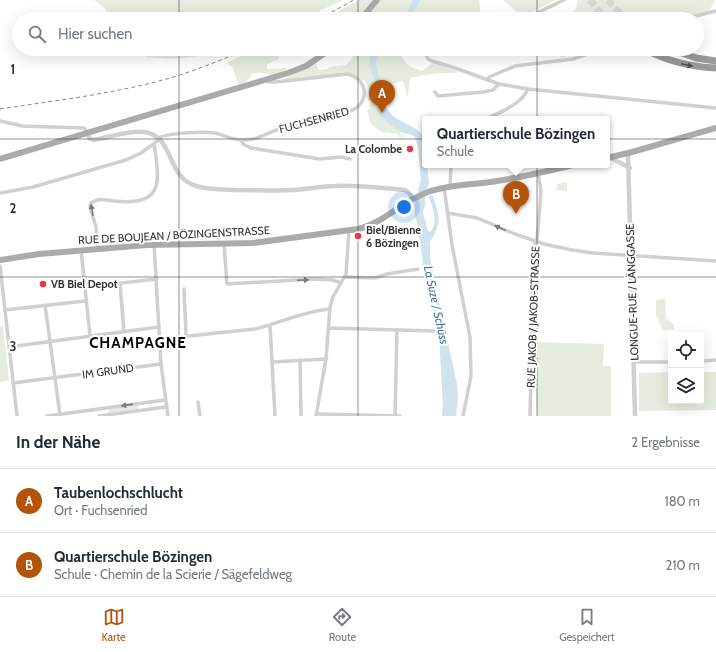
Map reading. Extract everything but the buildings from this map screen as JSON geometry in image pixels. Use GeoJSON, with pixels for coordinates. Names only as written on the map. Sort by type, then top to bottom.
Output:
{"type":"FeatureCollection","features":[{"type":"Feature","properties":{"kind":"highway"},"geometry":{"type":"LineString","coordinates":[[660,56],[690,65],[716,68]]}},
{"type":"Feature","properties":{"kind":"highway"},"geometry":{"type":"LineString","coordinates":[[690,56],[716,61]]}},
{"type":"Feature","properties":{"kind":"main road"},"geometry":{"type":"LineString","coordinates":[[367,12],[378,0]]}},
{"type":"Feature","properties":{"kind":"main road"},"geometry":{"type":"LineString","coordinates":[[0,158],[288,73],[306,66],[321,56]]}},
{"type":"Feature","properties":{"kind":"main road"},"geometry":{"type":"LineString","coordinates":[[610,157],[628,153],[716,128]]}},
{"type":"Feature","properties":{"kind":"main road","name":"RUE DE BOUJEAN / BÖZINGENSTRASSE"},"geometry":{"type":"LineString","coordinates":[[0,260],[39,254],[154,244],[224,244],[261,242],[364,228],[374,224],[414,198],[427,192],[447,187],[499,181],[560,168]]}},
{"type":"Feature","properties":{"kind":"street"},"geometry":{"type":"LineString","coordinates":[[539,12],[564,0]]}},
{"type":"Feature","properties":{"kind":"street"},"geometry":{"type":"LineString","coordinates":[[704,14],[715,11]]}},
{"type":"Feature","properties":{"kind":"street"},"geometry":{"type":"LineString","coordinates":[[426,56],[428,59],[432,61],[488,80],[528,90],[716,108]]}},
{"type":"Feature","properties":{"kind":"street"},"geometry":{"type":"LineString","coordinates":[[488,80],[489,77],[515,66],[573,59],[581,56]]}},
{"type":"Feature","properties":{"kind":"street","name":"FUCHSENRIED"},"geometry":{"type":"LineString","coordinates":[[241,140],[266,135],[285,126],[351,110],[360,104],[364,96],[362,83],[357,78],[348,74],[275,82],[265,80]]}},
{"type":"Feature","properties":{"kind":"street"},"geometry":{"type":"LineString","coordinates":[[435,92],[438,96],[483,92],[493,90],[500,84]]}},
{"type":"Feature","properties":{"kind":"street"},"geometry":{"type":"LineString","coordinates":[[492,116],[514,105],[525,95],[528,90]]}},
{"type":"Feature","properties":{"kind":"street"},"geometry":{"type":"LineString","coordinates":[[0,121],[22,126],[84,128],[88,133],[89,138],[93,140],[139,132],[149,133],[159,139],[166,148],[173,166],[179,176],[187,182],[200,187],[219,189],[289,190],[336,186],[358,187],[405,190],[414,198]]}},
{"type":"Feature","properties":{"kind":"street"},"geometry":{"type":"LineString","coordinates":[[0,193],[33,187],[126,160],[141,153],[165,135],[210,132],[241,140],[242,144],[251,148],[320,159],[341,157],[350,159]]}},
{"type":"Feature","properties":{"kind":"street"},"geometry":{"type":"LineString","coordinates":[[98,248],[96,227],[90,207],[91,203],[95,200],[101,199],[116,201],[139,201],[148,198],[156,186],[158,171],[154,144]]}},
{"type":"Feature","properties":{"kind":"street","name":"LONGUE-RUE / LÄNGGASSE"},"geometry":{"type":"LineString","coordinates":[[628,153],[630,168],[630,238],[635,416]]}},
{"type":"Feature","properties":{"kind":"street"},"geometry":{"type":"LineString","coordinates":[[610,158],[630,168]]}},
{"type":"Feature","properties":{"kind":"street"},"geometry":{"type":"LineString","coordinates":[[451,168],[447,187],[448,213],[452,245],[469,332],[471,376],[463,416]]}},
{"type":"Feature","properties":{"kind":"street","name":"RUE JAKOB / JAKOB-STRASSE"},"geometry":{"type":"LineString","coordinates":[[530,416],[534,246],[535,242],[537,241],[541,191],[538,173]]}},
{"type":"Feature","properties":{"kind":"street"},"geometry":{"type":"LineString","coordinates":[[448,213],[482,220],[544,244],[581,252],[716,261]]}},
{"type":"Feature","properties":{"kind":"street"},"geometry":{"type":"LineString","coordinates":[[350,230],[345,277],[332,300],[330,310],[326,359],[317,415],[400,416]]}},
{"type":"Feature","properties":{"kind":"street"},"geometry":{"type":"LineString","coordinates":[[154,244],[161,364],[168,416]]}},
{"type":"Feature","properties":{"kind":"street"},"geometry":{"type":"LineString","coordinates":[[224,244],[227,284],[315,279],[333,280],[341,283]]}},
{"type":"Feature","properties":{"kind":"street"},"geometry":{"type":"LineString","coordinates":[[80,250],[90,336]]}},
{"type":"Feature","properties":{"kind":"street"},"geometry":{"type":"LineString","coordinates":[[0,266],[17,416]]}},
{"type":"Feature","properties":{"kind":"street"},"geometry":{"type":"LineString","coordinates":[[345,277],[375,278],[387,274],[418,269]]}},
{"type":"Feature","properties":{"kind":"street"},"geometry":{"type":"LineString","coordinates":[[85,287],[157,279]]}},
{"type":"Feature","properties":{"kind":"street"},"geometry":{"type":"LineString","coordinates":[[120,284],[124,332]]}},
{"type":"Feature","properties":{"kind":"street"},"geometry":{"type":"LineString","coordinates":[[184,289],[186,335]]}},
{"type":"Feature","properties":{"kind":"street"},"geometry":{"type":"LineString","coordinates":[[5,310],[86,301]]}},
{"type":"Feature","properties":{"kind":"street"},"geometry":{"type":"LineString","coordinates":[[45,306],[60,415]]}},
{"type":"Feature","properties":{"kind":"street"},"geometry":{"type":"LineString","coordinates":[[160,339],[186,335],[255,329],[270,326],[312,312],[330,310]]}},
{"type":"Feature","properties":{"kind":"street"},"geometry":{"type":"LineString","coordinates":[[270,326],[275,416]]}},
{"type":"Feature","properties":{"kind":"street"},"geometry":{"type":"LineString","coordinates":[[9,347],[159,327]]}},
{"type":"Feature","properties":{"kind":"street"},"geometry":{"type":"LineString","coordinates":[[328,328],[434,330]]}},
{"type":"Feature","properties":{"kind":"street"},"geometry":{"type":"LineString","coordinates":[[395,416],[397,330]]}},
{"type":"Feature","properties":{"kind":"street"},"geometry":{"type":"LineString","coordinates":[[272,362],[326,359]]}},
{"type":"Feature","properties":{"kind":"street"},"geometry":{"type":"LineString","coordinates":[[300,360],[301,416]]}},
{"type":"Feature","properties":{"kind":"street"},"geometry":{"type":"LineString","coordinates":[[704,361],[716,360]]}},
{"type":"Feature","properties":{"kind":"street"},"geometry":{"type":"LineString","coordinates":[[634,362],[668,362]]}},
{"type":"Feature","properties":{"kind":"street","name":"IM GRUND"},"geometry":{"type":"LineString","coordinates":[[13,383],[161,364]]}},
{"type":"Feature","properties":{"kind":"street"},"geometry":{"type":"LineString","coordinates":[[47,416],[165,400]]}},
{"type":"Feature","properties":{"kind":"street"},"geometry":{"type":"LineString","coordinates":[[198,402],[200,416]]}},
{"type":"Feature","properties":{"kind":"street"},"geometry":{"type":"LineString","coordinates":[[99,416],[166,407]]}},
{"type":"Feature","properties":{"kind":"street"},"geometry":{"type":"LineString","coordinates":[[104,408],[105,416]]}},
{"type":"Feature","properties":{"kind":"shaded area"},"geometry":{"type":"Polygon","coordinates":[[[94,0],[343,0],[317,12],[107,12],[105,8],[94,0]]]}},
{"type":"Feature","properties":{"kind":"shaded area"},"geometry":{"type":"Polygon","coordinates":[[[359,0],[375,0],[364,12],[338,12],[359,0]]]}},
{"type":"Feature","properties":{"kind":"shaded area"},"geometry":{"type":"Polygon","coordinates":[[[381,0],[479,0],[480,12],[372,12],[381,0]]]}},
{"type":"Feature","properties":{"kind":"shaded area"},"geometry":{"type":"Polygon","coordinates":[[[503,0],[555,0],[532,12],[517,12],[503,0]]]}},
{"type":"Feature","properties":{"kind":"shaded area"},"geometry":{"type":"Polygon","coordinates":[[[578,0],[715,0],[708,14],[704,15],[704,12],[575,12],[578,0]]]}},
{"type":"Feature","properties":{"kind":"shaded area"},"geometry":{"type":"Polygon","coordinates":[[[145,56],[202,56],[170,59],[145,56]]]}},
{"type":"Feature","properties":{"kind":"shaded area"},"geometry":{"type":"Polygon","coordinates":[[[241,56],[278,56],[277,60],[267,64],[267,69],[286,68],[286,70],[273,76],[265,73],[253,73],[247,81],[239,86],[232,66],[229,66],[228,62],[241,56]]]}},
{"type":"Feature","properties":{"kind":"shaded area"},"geometry":{"type":"Polygon","coordinates":[[[352,56],[402,56],[409,66],[422,71],[432,63],[457,71],[457,73],[438,73],[410,78],[408,98],[403,81],[382,86],[380,116],[400,131],[402,138],[399,137],[398,134],[383,133],[371,124],[367,110],[369,109],[371,101],[368,100],[368,87],[364,80],[362,81],[355,75],[304,77],[282,80],[316,63],[318,70],[328,69],[329,67],[346,65],[352,56]]]}},
{"type":"Feature","properties":{"kind":"shaded area"},"geometry":{"type":"Polygon","coordinates":[[[567,182],[567,191],[556,190],[557,184],[567,182]]]}},
{"type":"Feature","properties":{"kind":"shaded area"},"geometry":{"type":"Polygon","coordinates":[[[665,299],[666,318],[674,325],[674,330],[663,330],[656,315],[656,300],[665,299]]]}},
{"type":"Feature","properties":{"kind":"shaded area"},"geometry":{"type":"Polygon","coordinates":[[[3,326],[9,380],[0,382],[0,327],[3,326]]]}},
{"type":"Feature","properties":{"kind":"shaded area"},"geometry":{"type":"Polygon","coordinates":[[[536,342],[604,344],[603,366],[611,366],[611,416],[537,416],[536,342]]]}},
{"type":"Feature","properties":{"kind":"shaded area"},"geometry":{"type":"Polygon","coordinates":[[[668,372],[668,404],[704,404],[704,372],[716,372],[716,410],[639,411],[639,373],[668,372]]]}},
{"type":"Feature","properties":{"kind":"shaded area"},"geometry":{"type":"Polygon","coordinates":[[[138,405],[139,409],[108,412],[110,409],[138,405]]]}},
{"type":"Feature","properties":{"kind":"water"},"geometry":{"type":"Polygon","coordinates":[[[382,86],[387,109],[394,117],[422,134],[422,168],[427,168],[429,183],[423,213],[428,231],[435,233],[430,242],[430,257],[457,384],[458,398],[456,416],[442,416],[443,404],[439,337],[422,263],[419,231],[415,214],[415,203],[421,180],[418,148],[415,137],[394,128],[380,116],[377,102],[382,86]]]}},
{"type":"Feature","properties":{"kind":"waterway","name":"La Suze / Schüss"},"geometry":{"type":"LineString","coordinates":[[410,12],[417,0]]}},
{"type":"Feature","properties":{"kind":"waterway","name":"La Suze / Schüss"},"geometry":{"type":"LineString","coordinates":[[374,56],[373,65],[382,98]]}},
{"type":"Feature","properties":{"kind":"waterway"},"geometry":{"type":"LineString","coordinates":[[430,236],[436,227],[436,212],[431,197]]}},
{"type":"Feature","properties":{"kind":"tunnel"},"geometry":{"type":"LineString","coordinates":[[590,0],[599,12]]}},
{"type":"Feature","properties":{"kind":"tunnel"},"geometry":{"type":"LineString","coordinates":[[608,0],[619,12]]}},
{"type":"Feature","properties":{"kind":"railway"},"geometry":{"type":"LineString","coordinates":[[332,12],[354,0]]}},
{"type":"Feature","properties":{"kind":"railway"},"geometry":{"type":"LineString","coordinates":[[0,109],[89,96],[134,87],[177,76],[231,56]]}},
{"type":"Feature","properties":{"kind":"place","name":"Taubenlochschlucht"},"geometry":{"type":"Point","coordinates":[382,113]}},
{"type":"Feature","properties":{"kind":"place","name":"La Colombe"},"geometry":{"type":"Point","coordinates":[410,149]}},
{"type":"Feature","properties":{"kind":"place","name":"Quartierschule Bözingen"},"geometry":{"type":"Point","coordinates":[516,214]}},
{"type":"Feature","properties":{"kind":"place","name":"Biel/Bienne 6 Bözingen"},"geometry":{"type":"Point","coordinates":[358,236]}},
{"type":"Feature","properties":{"kind":"place","name":"VB Biel Depot"},"geometry":{"type":"Point","coordinates":[43,284]}},
{"type":"Feature","properties":{"kind":"district","name":"CHAMPAGNE"},"geometry":{"type":"Point","coordinates":[138,343]}}]}
